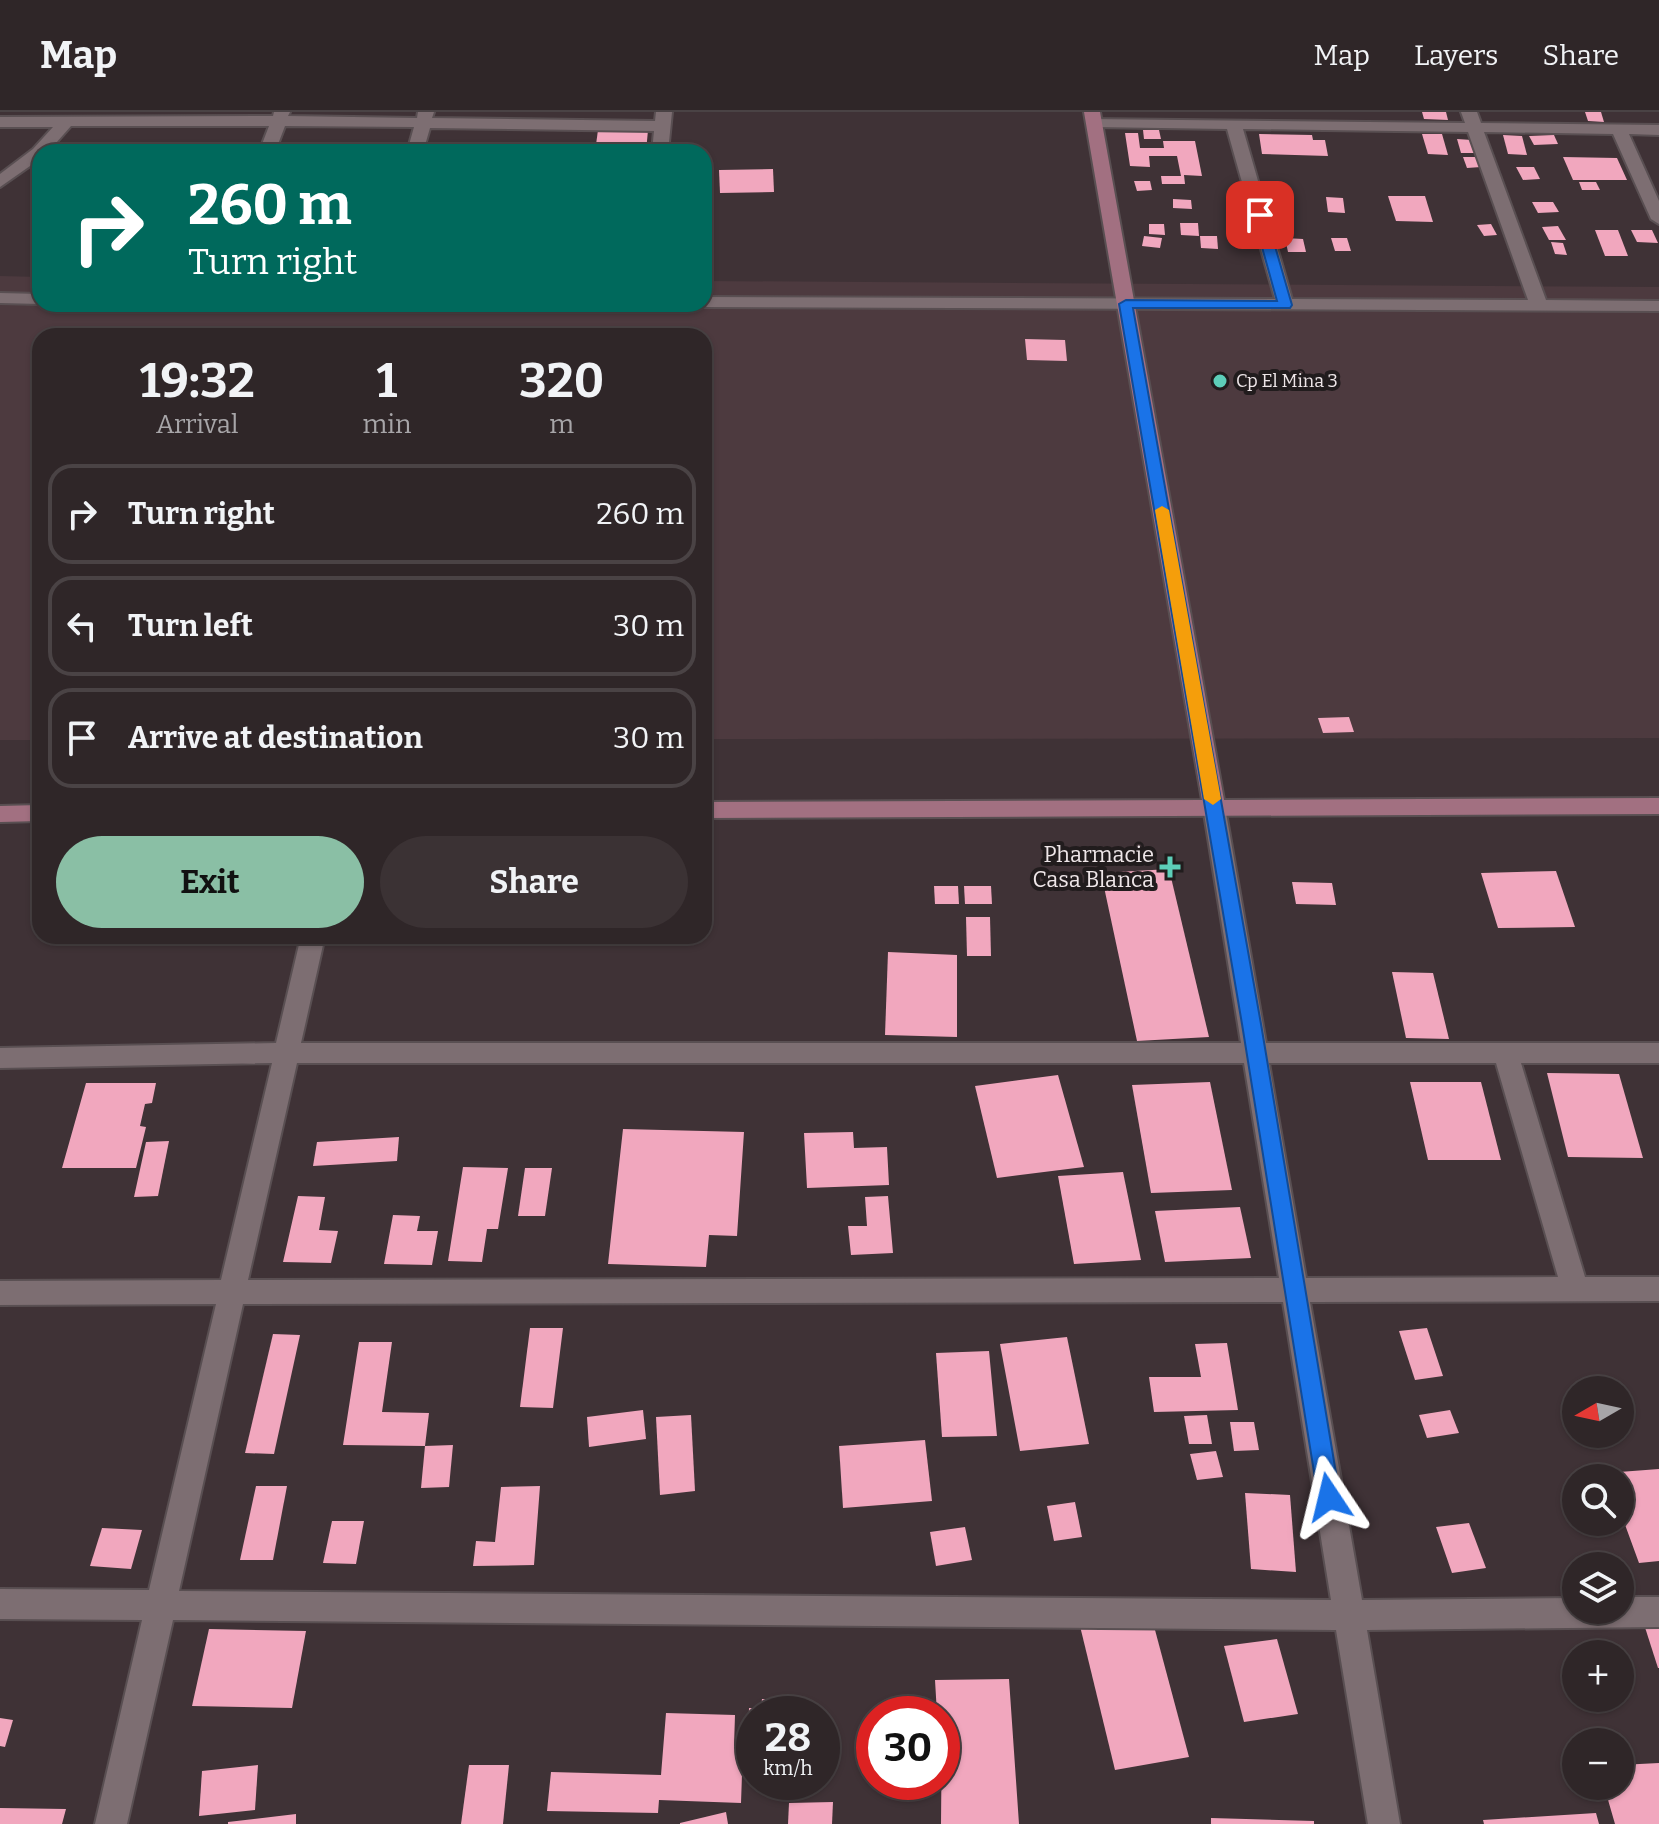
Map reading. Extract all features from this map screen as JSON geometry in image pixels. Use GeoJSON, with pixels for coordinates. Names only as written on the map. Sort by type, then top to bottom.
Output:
{"type":"FeatureCollection","features":[{"type":"Feature","properties":{"kind":"street"},"geometry":{"type":"LineString","coordinates":[[1469,112],[1539,306]]}},
{"type":"Feature","properties":{"kind":"street"},"geometry":{"type":"LineString","coordinates":[[270,144],[280,116]]}},
{"type":"Feature","properties":{"kind":"street"},"geometry":{"type":"LineString","coordinates":[[0,122],[280,116],[663,119],[661,144]]}},
{"type":"Feature","properties":{"kind":"street"},"geometry":{"type":"LineString","coordinates":[[1384,1824],[1257,1055],[1093,117],[1234,125],[1659,130]]}},
{"type":"Feature","properties":{"kind":"street"},"geometry":{"type":"LineString","coordinates":[[417,144],[424,118]]}},
{"type":"Feature","properties":{"kind":"street"},"geometry":{"type":"LineString","coordinates":[[46,144],[66,122]]}},
{"type":"Feature","properties":{"kind":"street"},"geometry":{"type":"LineString","coordinates":[[1234,125],[1285,305]]}},
{"type":"Feature","properties":{"kind":"street"},"geometry":{"type":"LineString","coordinates":[[1619,130],[1659,219]]}},
{"type":"Feature","properties":{"kind":"street"},"geometry":{"type":"LineString","coordinates":[[3,179],[32,157]]}},
{"type":"Feature","properties":{"kind":"street"},"geometry":{"type":"LineString","coordinates":[[3,179],[32,177]]}},
{"type":"Feature","properties":{"kind":"street"},"geometry":{"type":"LineString","coordinates":[[0,298],[32,299]]}},
{"type":"Feature","properties":{"kind":"street"},"geometry":{"type":"LineString","coordinates":[[712,302],[1659,306]]}},
{"type":"Feature","properties":{"kind":"street"},"geometry":{"type":"LineString","coordinates":[[712,810],[1659,806]]}},
{"type":"Feature","properties":{"kind":"street"},"geometry":{"type":"LineString","coordinates":[[0,814],[32,813]]}},
{"type":"Feature","properties":{"kind":"street"},"geometry":{"type":"LineString","coordinates":[[111,1824],[311,944]]}},
{"type":"Feature","properties":{"kind":"street"},"geometry":{"type":"LineString","coordinates":[[0,1058],[287,1053],[1659,1053]]}},
{"type":"Feature","properties":{"kind":"street"},"geometry":{"type":"LineString","coordinates":[[1506,1054],[1575,1289]]}},
{"type":"Feature","properties":{"kind":"street"},"geometry":{"type":"LineString","coordinates":[[0,1293],[1659,1289]]}},
{"type":"Feature","properties":{"kind":"street"},"geometry":{"type":"LineString","coordinates":[[0,1604],[1349,1615],[1659,1612]]}},
{"type":"Feature","properties":{"kind":"shaded area"},"geometry":{"type":"Polygon","coordinates":[[[0,276],[32,277],[32,312],[712,312],[712,281],[1659,287],[1659,738],[712,739],[712,328],[32,328],[32,740],[0,740],[0,276]]]}},
{"type":"Feature","properties":{"kind":"building"},"geometry":{"type":"Polygon","coordinates":[[[1422,112],[1446,112],[1448,120],[1424,119],[1422,112]]]}},
{"type":"Feature","properties":{"kind":"building"},"geometry":{"type":"Polygon","coordinates":[[[1585,112],[1601,112],[1604,122],[1588,121],[1585,112]]]}},
{"type":"Feature","properties":{"kind":"building"},"geometry":{"type":"Polygon","coordinates":[[[598,130],[648,130],[647,144],[596,144],[598,130]]]}},
{"type":"Feature","properties":{"kind":"building"},"geometry":{"type":"Polygon","coordinates":[[[1143,130],[1159,130],[1161,139],[1144,139],[1143,130]]]}},
{"type":"Feature","properties":{"kind":"building"},"geometry":{"type":"Polygon","coordinates":[[[1125,133],[1138,133],[1140,148],[1164,148],[1163,141],[1195,141],[1202,176],[1184,175],[1185,184],[1162,184],[1161,176],[1181,176],[1177,156],[1149,156],[1150,167],[1130,166],[1125,133]]]}},
{"type":"Feature","properties":{"kind":"building"},"geometry":{"type":"Polygon","coordinates":[[[1259,134],[1312,135],[1313,140],[1325,140],[1328,156],[1262,154],[1259,134]]]}},
{"type":"Feature","properties":{"kind":"building"},"geometry":{"type":"Polygon","coordinates":[[[1422,134],[1442,134],[1448,155],[1428,154],[1422,134]]]}},
{"type":"Feature","properties":{"kind":"building"},"geometry":{"type":"Polygon","coordinates":[[[1503,135],[1522,136],[1527,155],[1508,154],[1503,135]]]}},
{"type":"Feature","properties":{"kind":"building"},"geometry":{"type":"Polygon","coordinates":[[[1554,135],[1558,144],[1534,145],[1529,136],[1554,135]]]}},
{"type":"Feature","properties":{"kind":"building"},"geometry":{"type":"Polygon","coordinates":[[[1457,139],[1472,140],[1476,153],[1461,153],[1457,139]]]}},
{"type":"Feature","properties":{"kind":"building"},"geometry":{"type":"Polygon","coordinates":[[[1463,157],[1476,157],[1481,167],[1467,168],[1463,157]]]}},
{"type":"Feature","properties":{"kind":"building"},"geometry":{"type":"Polygon","coordinates":[[[1563,157],[1617,158],[1627,180],[1573,180],[1563,157]]]}},
{"type":"Feature","properties":{"kind":"building"},"geometry":{"type":"Polygon","coordinates":[[[1516,167],[1534,167],[1540,179],[1523,180],[1516,167]]]}},
{"type":"Feature","properties":{"kind":"building"},"geometry":{"type":"Polygon","coordinates":[[[773,169],[774,192],[720,193],[719,170],[773,169]]]}},
{"type":"Feature","properties":{"kind":"building"},"geometry":{"type":"Polygon","coordinates":[[[1134,181],[1150,181],[1152,190],[1137,191],[1134,181]]]}},
{"type":"Feature","properties":{"kind":"building"},"geometry":{"type":"Polygon","coordinates":[[[1579,182],[1596,182],[1600,190],[1582,190],[1579,182]]]}},
{"type":"Feature","properties":{"kind":"building"},"geometry":{"type":"Polygon","coordinates":[[[1388,196],[1425,196],[1433,222],[1396,221],[1388,196]]]}},
{"type":"Feature","properties":{"kind":"building"},"geometry":{"type":"Polygon","coordinates":[[[1326,197],[1343,198],[1345,213],[1328,212],[1326,197]]]}},
{"type":"Feature","properties":{"kind":"building"},"geometry":{"type":"Polygon","coordinates":[[[1173,199],[1191,200],[1192,209],[1173,208],[1173,199]]]}},
{"type":"Feature","properties":{"kind":"building"},"geometry":{"type":"Polygon","coordinates":[[[1532,202],[1553,202],[1559,212],[1538,213],[1532,202]]]}},
{"type":"Feature","properties":{"kind":"building"},"geometry":{"type":"Polygon","coordinates":[[[1180,223],[1198,223],[1199,236],[1181,235],[1180,223]]]}},
{"type":"Feature","properties":{"kind":"building"},"geometry":{"type":"Polygon","coordinates":[[[1149,224],[1164,224],[1165,235],[1149,234],[1149,224]]]}},
{"type":"Feature","properties":{"kind":"building"},"geometry":{"type":"Polygon","coordinates":[[[1491,224],[1497,235],[1484,236],[1477,225],[1491,224]]]}},
{"type":"Feature","properties":{"kind":"building"},"geometry":{"type":"Polygon","coordinates":[[[1234,226],[1249,226],[1252,237],[1237,237],[1234,226]]]}},
{"type":"Feature","properties":{"kind":"building"},"geometry":{"type":"Polygon","coordinates":[[[1558,226],[1566,240],[1549,240],[1542,227],[1558,226]]]}},
{"type":"Feature","properties":{"kind":"building"},"geometry":{"type":"Polygon","coordinates":[[[1595,230],[1618,230],[1628,256],[1605,256],[1595,230]]]}},
{"type":"Feature","properties":{"kind":"building"},"geometry":{"type":"Polygon","coordinates":[[[1631,230],[1652,230],[1658,243],[1637,242],[1631,230]]]}},
{"type":"Feature","properties":{"kind":"building"},"geometry":{"type":"Polygon","coordinates":[[[1144,236],[1162,238],[1160,248],[1142,246],[1144,236]]]}},
{"type":"Feature","properties":{"kind":"building"},"geometry":{"type":"Polygon","coordinates":[[[1200,236],[1217,236],[1218,249],[1201,248],[1200,236]]]}},
{"type":"Feature","properties":{"kind":"building"},"geometry":{"type":"Polygon","coordinates":[[[1285,238],[1303,239],[1306,252],[1288,252],[1285,238]]]}},
{"type":"Feature","properties":{"kind":"building"},"geometry":{"type":"Polygon","coordinates":[[[1331,238],[1347,238],[1351,251],[1335,251],[1331,238]]]}},
{"type":"Feature","properties":{"kind":"building"},"geometry":{"type":"Polygon","coordinates":[[[1551,242],[1563,243],[1567,255],[1555,254],[1551,242]]]}},
{"type":"Feature","properties":{"kind":"building"},"geometry":{"type":"Polygon","coordinates":[[[1025,339],[1065,340],[1067,361],[1027,360],[1025,339]]]}},
{"type":"Feature","properties":{"kind":"building"},"geometry":{"type":"Polygon","coordinates":[[[1349,717],[1354,732],[1323,733],[1318,718],[1349,717]]]}},
{"type":"Feature","properties":{"kind":"building"},"geometry":{"type":"Polygon","coordinates":[[[1169,869],[1209,1037],[1137,1041],[1101,873],[1169,869]]]}},
{"type":"Feature","properties":{"kind":"building"},"geometry":{"type":"Polygon","coordinates":[[[1556,871],[1575,927],[1498,928],[1481,873],[1556,871]]]}},
{"type":"Feature","properties":{"kind":"building"},"geometry":{"type":"Polygon","coordinates":[[[1292,882],[1332,883],[1336,905],[1296,904],[1292,882]]]}},
{"type":"Feature","properties":{"kind":"building"},"geometry":{"type":"Polygon","coordinates":[[[934,886],[958,886],[959,904],[935,904],[934,886]]]}},
{"type":"Feature","properties":{"kind":"building"},"geometry":{"type":"Polygon","coordinates":[[[964,886],[991,886],[992,904],[965,904],[964,886]]]}},
{"type":"Feature","properties":{"kind":"building"},"geometry":{"type":"Polygon","coordinates":[[[966,917],[990,917],[991,956],[967,956],[966,917]]]}},
{"type":"Feature","properties":{"kind":"building"},"geometry":{"type":"Polygon","coordinates":[[[888,952],[957,955],[957,1037],[885,1035],[888,952]]]}},
{"type":"Feature","properties":{"kind":"building"},"geometry":{"type":"Polygon","coordinates":[[[1392,972],[1433,973],[1449,1039],[1406,1038],[1392,972]]]}},
{"type":"Feature","properties":{"kind":"building"},"geometry":{"type":"Polygon","coordinates":[[[1547,1073],[1619,1074],[1643,1158],[1568,1157],[1547,1073]]]}},
{"type":"Feature","properties":{"kind":"building"},"geometry":{"type":"Polygon","coordinates":[[[1058,1075],[1084,1167],[997,1178],[975,1086],[1058,1075]]]}},
{"type":"Feature","properties":{"kind":"building"},"geometry":{"type":"Polygon","coordinates":[[[1210,1082],[1232,1190],[1151,1193],[1132,1085],[1210,1082]]]}},
{"type":"Feature","properties":{"kind":"building"},"geometry":{"type":"Polygon","coordinates":[[[1410,1082],[1481,1082],[1501,1160],[1428,1160],[1410,1082]]]}},
{"type":"Feature","properties":{"kind":"building"},"geometry":{"type":"Polygon","coordinates":[[[86,1083],[156,1083],[152,1103],[145,1104],[140,1126],[146,1127],[136,1168],[62,1168],[86,1083]]]}},
{"type":"Feature","properties":{"kind":"building"},"geometry":{"type":"Polygon","coordinates":[[[623,1129],[744,1132],[737,1236],[709,1235],[706,1267],[608,1264],[623,1129]]]}},
{"type":"Feature","properties":{"kind":"building"},"geometry":{"type":"Polygon","coordinates":[[[853,1132],[854,1148],[887,1147],[889,1185],[807,1188],[804,1133],[853,1132]]]}},
{"type":"Feature","properties":{"kind":"building"},"geometry":{"type":"Polygon","coordinates":[[[399,1137],[397,1161],[313,1166],[317,1142],[399,1137]]]}},
{"type":"Feature","properties":{"kind":"building"},"geometry":{"type":"Polygon","coordinates":[[[169,1141],[158,1196],[134,1197],[146,1142],[169,1141]]]}},
{"type":"Feature","properties":{"kind":"building"},"geometry":{"type":"Polygon","coordinates":[[[463,1167],[508,1168],[498,1229],[487,1229],[482,1262],[448,1261],[463,1167]]]}},
{"type":"Feature","properties":{"kind":"building"},"geometry":{"type":"Polygon","coordinates":[[[525,1168],[552,1168],[545,1216],[518,1216],[525,1168]]]}},
{"type":"Feature","properties":{"kind":"building"},"geometry":{"type":"Polygon","coordinates":[[[1123,1172],[1141,1260],[1074,1264],[1058,1176],[1123,1172]]]}},
{"type":"Feature","properties":{"kind":"building"},"geometry":{"type":"Polygon","coordinates":[[[298,1196],[325,1197],[319,1230],[338,1231],[331,1263],[283,1262],[298,1196]]]}},
{"type":"Feature","properties":{"kind":"building"},"geometry":{"type":"Polygon","coordinates":[[[888,1196],[893,1253],[851,1255],[848,1226],[867,1226],[865,1197],[888,1196]]]}},
{"type":"Feature","properties":{"kind":"building"},"geometry":{"type":"Polygon","coordinates":[[[1240,1207],[1251,1258],[1165,1262],[1155,1211],[1240,1207]]]}},
{"type":"Feature","properties":{"kind":"building"},"geometry":{"type":"Polygon","coordinates":[[[393,1215],[420,1216],[417,1231],[438,1231],[432,1265],[384,1264],[393,1215]]]}},
{"type":"Feature","properties":{"kind":"building"},"geometry":{"type":"Polygon","coordinates":[[[530,1328],[563,1328],[553,1408],[520,1407],[530,1328]]]}},
{"type":"Feature","properties":{"kind":"building"},"geometry":{"type":"Polygon","coordinates":[[[1427,1328],[1443,1376],[1415,1380],[1399,1331],[1427,1328]]]}},
{"type":"Feature","properties":{"kind":"building"},"geometry":{"type":"Polygon","coordinates":[[[273,1334],[300,1335],[274,1454],[245,1453],[273,1334]]]}},
{"type":"Feature","properties":{"kind":"building"},"geometry":{"type":"Polygon","coordinates":[[[1067,1337],[1089,1444],[1020,1451],[1000,1344],[1067,1337]]]}},
{"type":"Feature","properties":{"kind":"building"},"geometry":{"type":"Polygon","coordinates":[[[359,1342],[392,1342],[382,1412],[429,1413],[425,1446],[343,1445],[359,1342]]]}},
{"type":"Feature","properties":{"kind":"building"},"geometry":{"type":"Polygon","coordinates":[[[1227,1343],[1238,1410],[1154,1412],[1149,1377],[1201,1377],[1195,1344],[1227,1343]]]}},
{"type":"Feature","properties":{"kind":"building"},"geometry":{"type":"Polygon","coordinates":[[[989,1351],[997,1436],[942,1437],[936,1353],[989,1351]]]}},
{"type":"Feature","properties":{"kind":"building"},"geometry":{"type":"Polygon","coordinates":[[[643,1410],[646,1439],[589,1447],[587,1417],[643,1410]]]}},
{"type":"Feature","properties":{"kind":"building"},"geometry":{"type":"Polygon","coordinates":[[[1450,1410],[1459,1433],[1427,1438],[1419,1415],[1450,1410]]]}},
{"type":"Feature","properties":{"kind":"building"},"geometry":{"type":"Polygon","coordinates":[[[691,1415],[695,1491],[660,1495],[656,1417],[691,1415]]]}},
{"type":"Feature","properties":{"kind":"building"},"geometry":{"type":"Polygon","coordinates":[[[1207,1415],[1212,1444],[1189,1444],[1184,1416],[1207,1415]]]}},
{"type":"Feature","properties":{"kind":"building"},"geometry":{"type":"Polygon","coordinates":[[[1230,1422],[1254,1422],[1259,1450],[1234,1451],[1230,1422]]]}},
{"type":"Feature","properties":{"kind":"building"},"geometry":{"type":"Polygon","coordinates":[[[925,1440],[932,1501],[843,1508],[839,1446],[925,1440]]]}},
{"type":"Feature","properties":{"kind":"building"},"geometry":{"type":"Polygon","coordinates":[[[453,1445],[449,1487],[421,1488],[425,1446],[453,1445]]]}},
{"type":"Feature","properties":{"kind":"building"},"geometry":{"type":"Polygon","coordinates":[[[1216,1451],[1223,1477],[1197,1480],[1190,1454],[1216,1451]]]}},
{"type":"Feature","properties":{"kind":"building"},"geometry":{"type":"Polygon","coordinates":[[[1659,1469],[1659,1561],[1639,1563],[1629,1536],[1634,1536],[1634,1471],[1659,1469]]]}},
{"type":"Feature","properties":{"kind":"building"},"geometry":{"type":"Polygon","coordinates":[[[256,1486],[287,1486],[273,1560],[240,1560],[256,1486]]]}},
{"type":"Feature","properties":{"kind":"building"},"geometry":{"type":"Polygon","coordinates":[[[540,1486],[534,1565],[473,1566],[476,1541],[495,1542],[501,1487],[540,1486]]]}},
{"type":"Feature","properties":{"kind":"building"},"geometry":{"type":"Polygon","coordinates":[[[1245,1493],[1290,1495],[1296,1572],[1251,1569],[1245,1493]]]}},
{"type":"Feature","properties":{"kind":"building"},"geometry":{"type":"Polygon","coordinates":[[[1075,1502],[1082,1537],[1054,1541],[1047,1506],[1075,1502]]]}},
{"type":"Feature","properties":{"kind":"building"},"geometry":{"type":"Polygon","coordinates":[[[332,1521],[364,1521],[356,1564],[323,1563],[332,1521]]]}},
{"type":"Feature","properties":{"kind":"building"},"geometry":{"type":"Polygon","coordinates":[[[1469,1523],[1486,1568],[1452,1573],[1436,1527],[1469,1523]]]}},
{"type":"Feature","properties":{"kind":"building"},"geometry":{"type":"Polygon","coordinates":[[[965,1527],[972,1560],[936,1566],[930,1532],[965,1527]]]}},
{"type":"Feature","properties":{"kind":"building"},"geometry":{"type":"Polygon","coordinates":[[[102,1528],[142,1530],[131,1569],[90,1566],[102,1528]]]}},
{"type":"Feature","properties":{"kind":"building"},"geometry":{"type":"Polygon","coordinates":[[[1151,1615],[1189,1757],[1115,1770],[1080,1626],[1151,1615]]]}},
{"type":"Feature","properties":{"kind":"building"},"geometry":{"type":"Polygon","coordinates":[[[1659,1616],[1659,1668],[1658,1668],[1642,1618],[1659,1616]]]}},
{"type":"Feature","properties":{"kind":"building"},"geometry":{"type":"Polygon","coordinates":[[[209,1629],[306,1631],[292,1708],[192,1706],[209,1629]]]}},
{"type":"Feature","properties":{"kind":"building"},"geometry":{"type":"Polygon","coordinates":[[[1277,1639],[1298,1714],[1244,1722],[1224,1646],[1277,1639]]]}},
{"type":"Feature","properties":{"kind":"building"},"geometry":{"type":"Polygon","coordinates":[[[1009,1679],[1019,1824],[941,1824],[941,1800],[960,1800],[960,1696],[936,1696],[935,1680],[1009,1679]]]}},
{"type":"Feature","properties":{"kind":"building"},"geometry":{"type":"Polygon","coordinates":[[[666,1713],[735,1715],[736,1800],[741,1800],[741,1803],[659,1800],[658,1813],[547,1811],[551,1772],[661,1775],[666,1713]]]}},
{"type":"Feature","properties":{"kind":"building"},"geometry":{"type":"Polygon","coordinates":[[[0,1718],[13,1720],[5,1747],[0,1746],[0,1718]]]}},
{"type":"Feature","properties":{"kind":"building"},"geometry":{"type":"Polygon","coordinates":[[[1659,1763],[1659,1824],[1615,1824],[1608,1800],[1634,1800],[1634,1764],[1659,1763]]]}},
{"type":"Feature","properties":{"kind":"building"},"geometry":{"type":"Polygon","coordinates":[[[258,1765],[255,1810],[199,1816],[202,1771],[258,1765]]]}},
{"type":"Feature","properties":{"kind":"building"},"geometry":{"type":"Polygon","coordinates":[[[469,1765],[509,1765],[503,1824],[461,1824],[469,1765]]]}},
{"type":"Feature","properties":{"kind":"building"},"geometry":{"type":"Polygon","coordinates":[[[833,1802],[832,1824],[788,1824],[789,1803],[833,1802]]]}},
{"type":"Feature","properties":{"kind":"building"},"geometry":{"type":"Polygon","coordinates":[[[0,1808],[66,1809],[62,1824],[0,1824],[0,1808]]]}},
{"type":"Feature","properties":{"kind":"building"},"geometry":{"type":"Polygon","coordinates":[[[726,1812],[728,1824],[680,1824],[680,1823],[726,1812]]]}},
{"type":"Feature","properties":{"kind":"building"},"geometry":{"type":"Polygon","coordinates":[[[1596,1813],[1599,1824],[1484,1824],[1483,1820],[1596,1813]]]}},
{"type":"Feature","properties":{"kind":"building"},"geometry":{"type":"Polygon","coordinates":[[[296,1814],[296,1824],[228,1824],[228,1822],[296,1814]]]}},
{"type":"Feature","properties":{"kind":"building"},"geometry":{"type":"Polygon","coordinates":[[[1211,1818],[1314,1821],[1314,1824],[1211,1824],[1211,1818]]]}},
{"type":"Feature","properties":{"kind":"slow traffic"},"geometry":{"type":"LineString","coordinates":[[1162,510],[1213,799]]}},
{"type":"Feature","properties":{"kind":"place","name":"Cp El Mina 3"},"geometry":{"type":"Point","coordinates":[1220,381]}},
{"type":"Feature","properties":{"kind":"place","name":"Pharmacie Casa Blanca"},"geometry":{"type":"Point","coordinates":[1170,867]}},
{"type":"Feature","properties":{"kind":"route"},"geometry":{"type":"LineString","coordinates":[[1260,215],[1285,305],[1126,304],[1252,1024],[1329,1497]]}}]}
